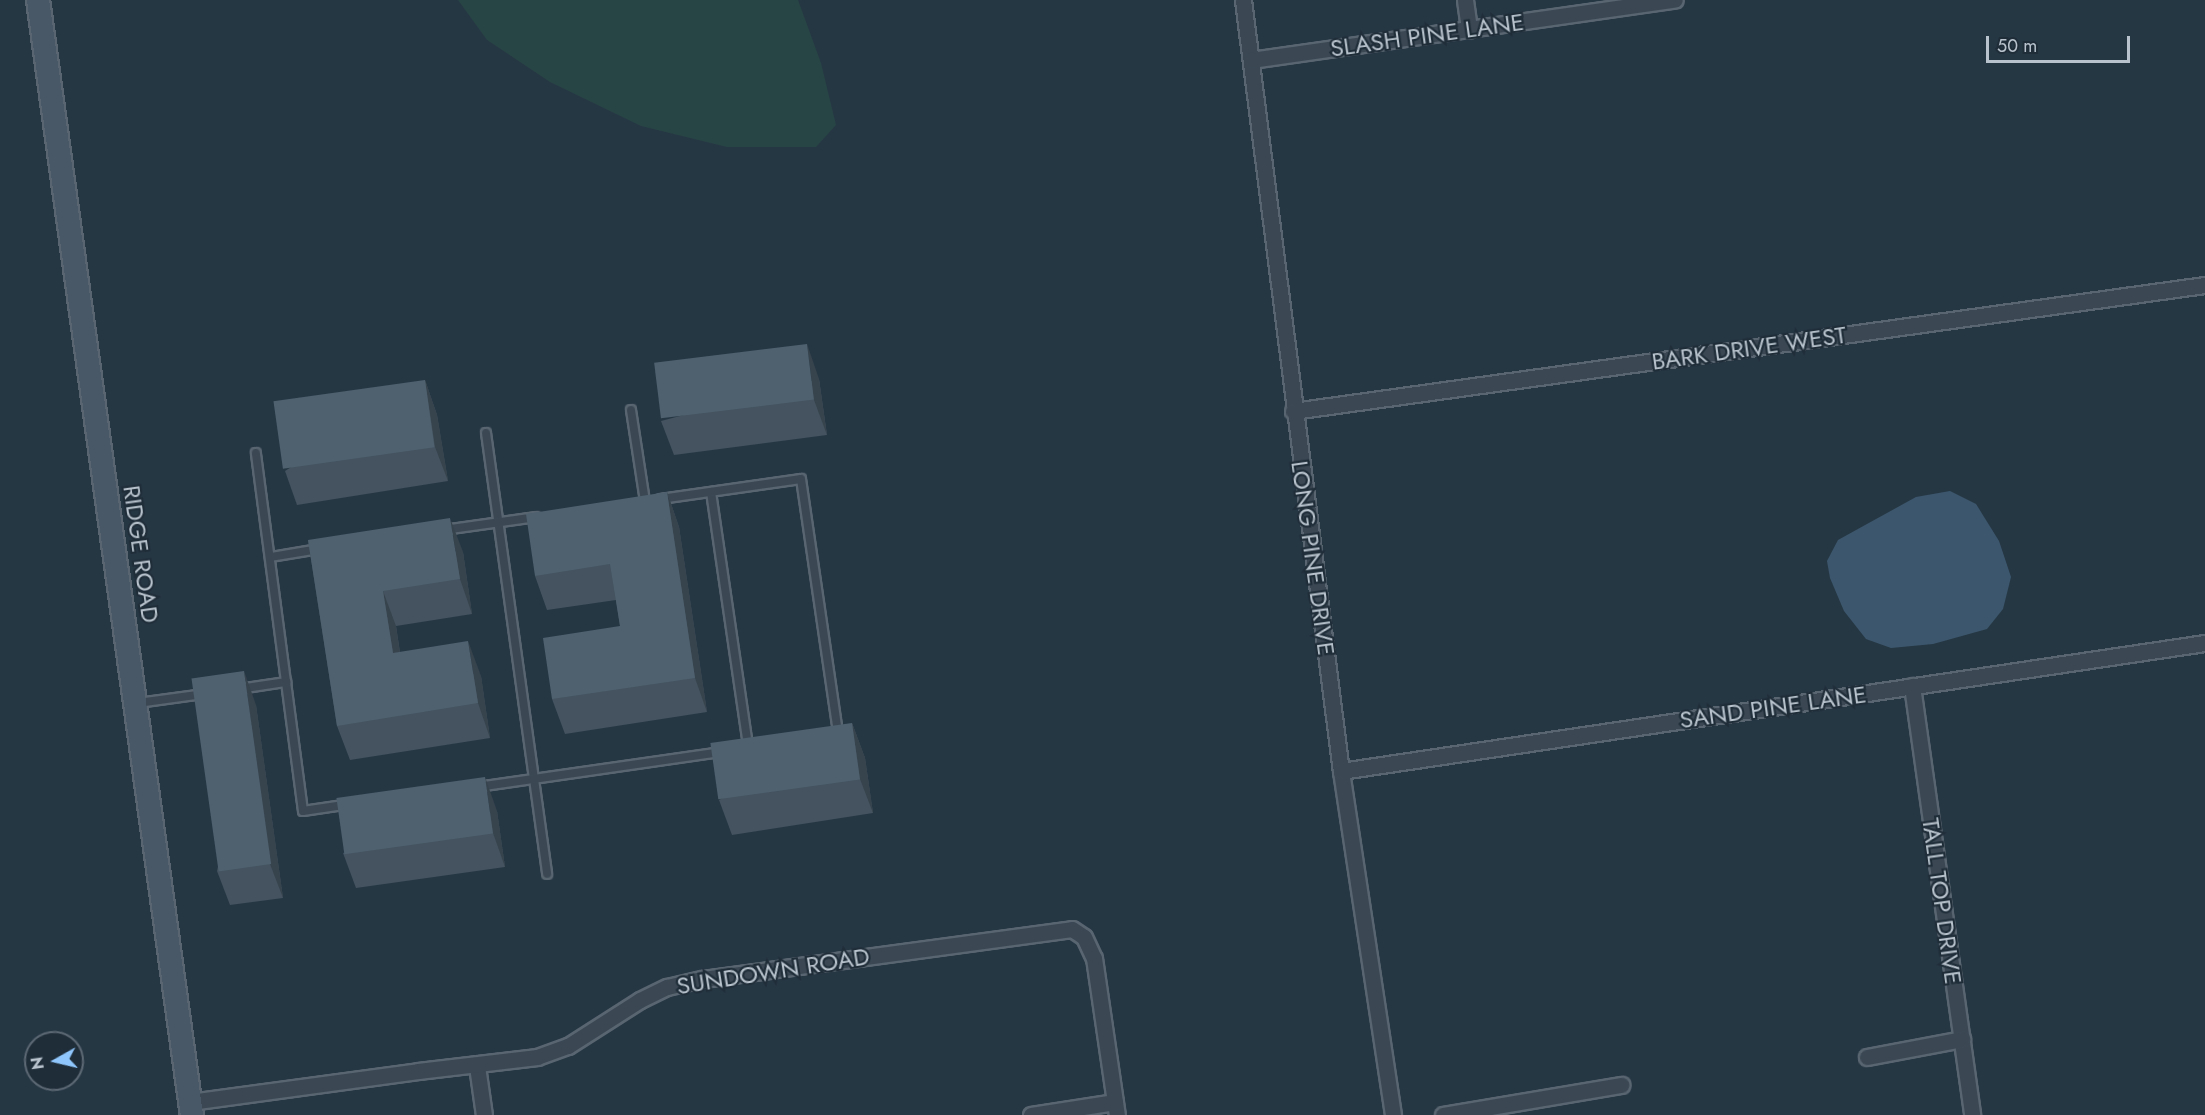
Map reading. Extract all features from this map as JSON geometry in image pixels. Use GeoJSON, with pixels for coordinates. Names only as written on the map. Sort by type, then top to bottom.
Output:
{"type":"FeatureCollection","features":[{"type":"Feature","properties":{"kind":"street","name":"RIDGE ROAD"},"geometry":{"type":"LineString","coordinates":[[38,0],[191,1108]]}},
{"type":"Feature","properties":{"kind":"street","name":"LONG PINE DRIVE"},"geometry":{"type":"LineString","coordinates":[[1243,0],[1293,411],[1341,771],[1393,1115]]}},
{"type":"Feature","properties":{"kind":"street"},"geometry":{"type":"LineString","coordinates":[[1465,0],[1468,30]]}},
{"type":"Feature","properties":{"kind":"street","name":"SLASH PINE LANE"},"geometry":{"type":"LineString","coordinates":[[1251,60],[1675,0]]}},
{"type":"Feature","properties":{"kind":"street","name":"BARK DRIVE WEST"},"geometry":{"type":"LineString","coordinates":[[1293,411],[2205,285]]}},
{"type":"Feature","properties":{"kind":"street","name":"SAND PINE LANE"},"geometry":{"type":"LineString","coordinates":[[1341,771],[2205,643]]}},
{"type":"Feature","properties":{"kind":"street","name":"TALL TOP DRIVE"},"geometry":{"type":"LineString","coordinates":[[1912,686],[1972,1115]]}},
{"type":"Feature","properties":{"kind":"street","name":"SUNDOWN ROAD"},"geometry":{"type":"LineString","coordinates":[[191,1108],[418,1071],[477,1066],[537,1057],[568,1046],[640,1000],[667,987],[703,979],[1072,929],[1084,937],[1094,958],[1116,1108]]}},
{"type":"Feature","properties":{"kind":"street"},"geometry":{"type":"LineString","coordinates":[[1866,1057],[1962,1039]]}},
{"type":"Feature","properties":{"kind":"street"},"geometry":{"type":"LineString","coordinates":[[477,1066],[484,1115]]}},
{"type":"Feature","properties":{"kind":"street"},"geometry":{"type":"LineString","coordinates":[[1443,1115],[1621,1085]]}},
{"type":"Feature","properties":{"kind":"street"},"geometry":{"type":"LineString","coordinates":[[1031,1115],[1116,1108]]}},
{"type":"Feature","properties":{"kind":"lane"},"geometry":{"type":"LineString","coordinates":[[631,410],[645,501]]}},
{"type":"Feature","properties":{"kind":"lane"},"geometry":{"type":"LineString","coordinates":[[486,433],[496,522],[547,874]]}},
{"type":"Feature","properties":{"kind":"lane"},"geometry":{"type":"LineString","coordinates":[[256,453],[303,811],[349,805]]}},
{"type":"Feature","properties":{"kind":"lane"},"geometry":{"type":"LineString","coordinates":[[633,503],[801,479],[839,735],[829,737]]}},
{"type":"Feature","properties":{"kind":"lane"},"geometry":{"type":"LineString","coordinates":[[711,492],[748,749]]}},
{"type":"Feature","properties":{"kind":"lane"},"geometry":{"type":"LineString","coordinates":[[440,531],[542,516]]}},
{"type":"Feature","properties":{"kind":"lane"},"geometry":{"type":"LineString","coordinates":[[271,557],[327,548]]}},
{"type":"Feature","properties":{"kind":"lane"},"geometry":{"type":"LineString","coordinates":[[227,690],[286,682]]}},
{"type":"Feature","properties":{"kind":"lane"},"geometry":{"type":"LineString","coordinates":[[134,704],[216,692]]}},
{"type":"Feature","properties":{"kind":"lane"},"geometry":{"type":"LineString","coordinates":[[464,789],[758,747]]}},
{"type":"Feature","properties":{"kind":"green space"},"geometry":{"type":"Polygon","coordinates":[[[458,0],[798,0],[821,63],[836,125],[816,147],[727,147],[641,126],[550,82],[487,40],[458,0]]]}},
{"type":"Feature","properties":{"kind":"water"},"geometry":{"type":"Polygon","coordinates":[[[1950,491],[1976,504],[1999,541],[2011,577],[2003,609],[1987,629],[1933,644],[1891,648],[1866,639],[1844,611],[1830,578],[1827,561],[1838,540],[1916,497],[1950,491]]]}},
{"type":"Feature","properties":{"kind":"building"},"geometry":{"type":"Polygon","coordinates":[[[807,344],[814,400],[661,418],[654,363],[807,344]]]}},
{"type":"Feature","properties":{"kind":"building"},"geometry":{"type":"Polygon","coordinates":[[[425,380],[434,447],[283,469],[273,401],[425,380]]]}},
{"type":"Feature","properties":{"kind":"building"},"geometry":{"type":"Polygon","coordinates":[[[667,492],[695,678],[552,699],[543,638],[620,626],[610,564],[535,576],[526,514],[667,492]]]}},
{"type":"Feature","properties":{"kind":"building"},"geometry":{"type":"Polygon","coordinates":[[[450,518],[460,579],[383,591],[393,653],[468,641],[478,703],[337,726],[308,540],[450,518]]]}},
{"type":"Feature","properties":{"kind":"building"},"geometry":{"type":"Polygon","coordinates":[[[244,671],[271,864],[219,871],[192,678],[244,671]]]}},
{"type":"Feature","properties":{"kind":"building"},"geometry":{"type":"Polygon","coordinates":[[[852,723],[860,779],[718,799],[710,743],[852,723]]]}},
{"type":"Feature","properties":{"kind":"building"},"geometry":{"type":"Polygon","coordinates":[[[485,777],[493,833],[344,854],[336,798],[485,777]]]}}]}
